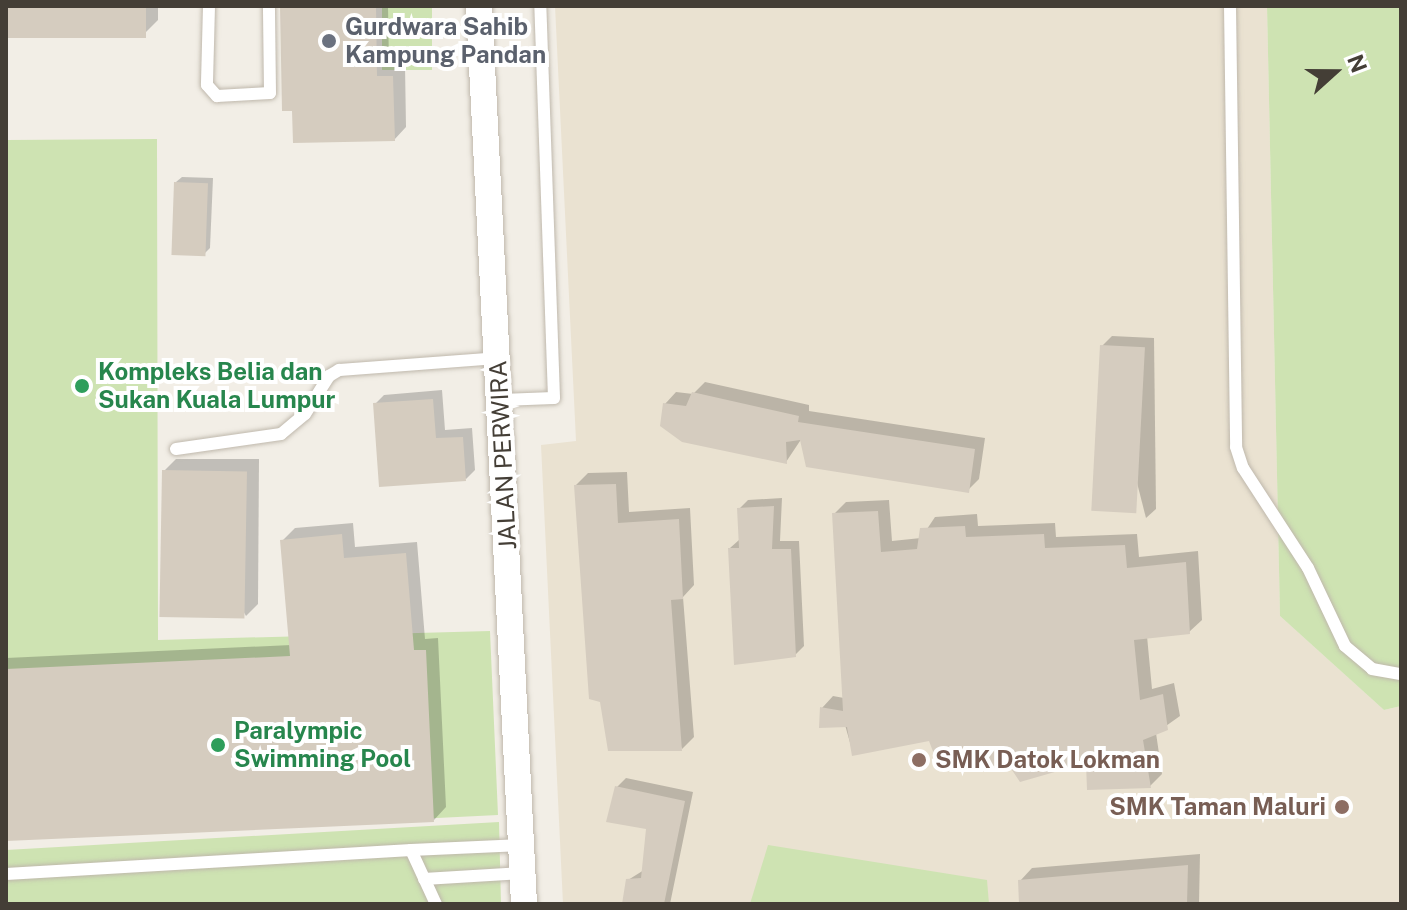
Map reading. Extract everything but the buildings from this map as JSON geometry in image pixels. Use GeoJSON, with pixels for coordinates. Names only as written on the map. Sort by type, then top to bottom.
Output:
{"type":"FeatureCollection","features":[{"type":"Feature","properties":{"kind":"street","name":"JALAN PERWIRA"},"geometry":{"type":"LineString","coordinates":[[479,6],[524,904]]}},
{"type":"Feature","properties":{"kind":"lane"},"geometry":{"type":"LineString","coordinates":[[209,6],[207,85],[217,96],[270,93],[269,6]]}},
{"type":"Feature","properties":{"kind":"lane"},"geometry":{"type":"LineString","coordinates":[[501,400],[554,398],[540,6]]}},
{"type":"Feature","properties":{"kind":"lane"},"geometry":{"type":"LineString","coordinates":[[1230,6],[1236,447],[1243,468],[1308,568],[1345,646],[1372,669],[1401,674]]}},
{"type":"Feature","properties":{"kind":"lane"},"geometry":{"type":"LineString","coordinates":[[176,449],[281,434],[305,414],[329,376],[339,370],[498,358]]}},
{"type":"Feature","properties":{"kind":"lane"},"geometry":{"type":"LineString","coordinates":[[6,874],[521,845]]}},
{"type":"Feature","properties":{"kind":"lane"},"geometry":{"type":"LineString","coordinates":[[411,850],[436,904]]}},
{"type":"Feature","properties":{"kind":"lane"},"geometry":{"type":"LineString","coordinates":[[424,879],[523,873]]}},
{"type":"Feature","properties":{"kind":"shaded area"},"geometry":{"type":"Polygon","coordinates":[[[555,6],[1267,6],[1280,616],[1384,710],[1401,706],[1401,904],[563,904],[541,445],[576,441],[555,6]]]}},
{"type":"Feature","properties":{"kind":"green space"},"geometry":{"type":"Polygon","coordinates":[[[382,6],[432,6],[432,70],[382,70],[382,6]]]}},
{"type":"Feature","properties":{"kind":"green space"},"geometry":{"type":"Polygon","coordinates":[[[1267,6],[1401,6],[1401,706],[1384,710],[1280,616],[1267,6]]]}},
{"type":"Feature","properties":{"kind":"green space","name":"Kompleks Belia dan Sukan Kuala Lumpur"},"geometry":{"type":"Polygon","coordinates":[[[157,139],[158,640],[490,631],[498,815],[6,839],[6,140],[157,139]]]}},
{"type":"Feature","properties":{"kind":"green space"},"geometry":{"type":"Polygon","coordinates":[[[499,822],[501,904],[6,904],[6,850],[499,822]]]}},
{"type":"Feature","properties":{"kind":"green space"},"geometry":{"type":"Polygon","coordinates":[[[768,845],[987,880],[989,904],[750,904],[768,845]]]}},
{"type":"Feature","properties":{"kind":"place","name":"Gurdwara Sahib Kampung Pandan"},"geometry":{"type":"Point","coordinates":[329,41]}},
{"type":"Feature","properties":{"kind":"place","name":"Kompleks Belia dan Sukan Kuala Lumpur"},"geometry":{"type":"Point","coordinates":[82,386]}},
{"type":"Feature","properties":{"kind":"place","name":"Paralympic Swimming Pool"},"geometry":{"type":"Point","coordinates":[218,745]}},
{"type":"Feature","properties":{"kind":"place","name":"SMK Datok Lokman"},"geometry":{"type":"Point","coordinates":[919,760]}},
{"type":"Feature","properties":{"kind":"place","name":"SMK Taman Maluri"},"geometry":{"type":"Point","coordinates":[1342,807]}}]}
